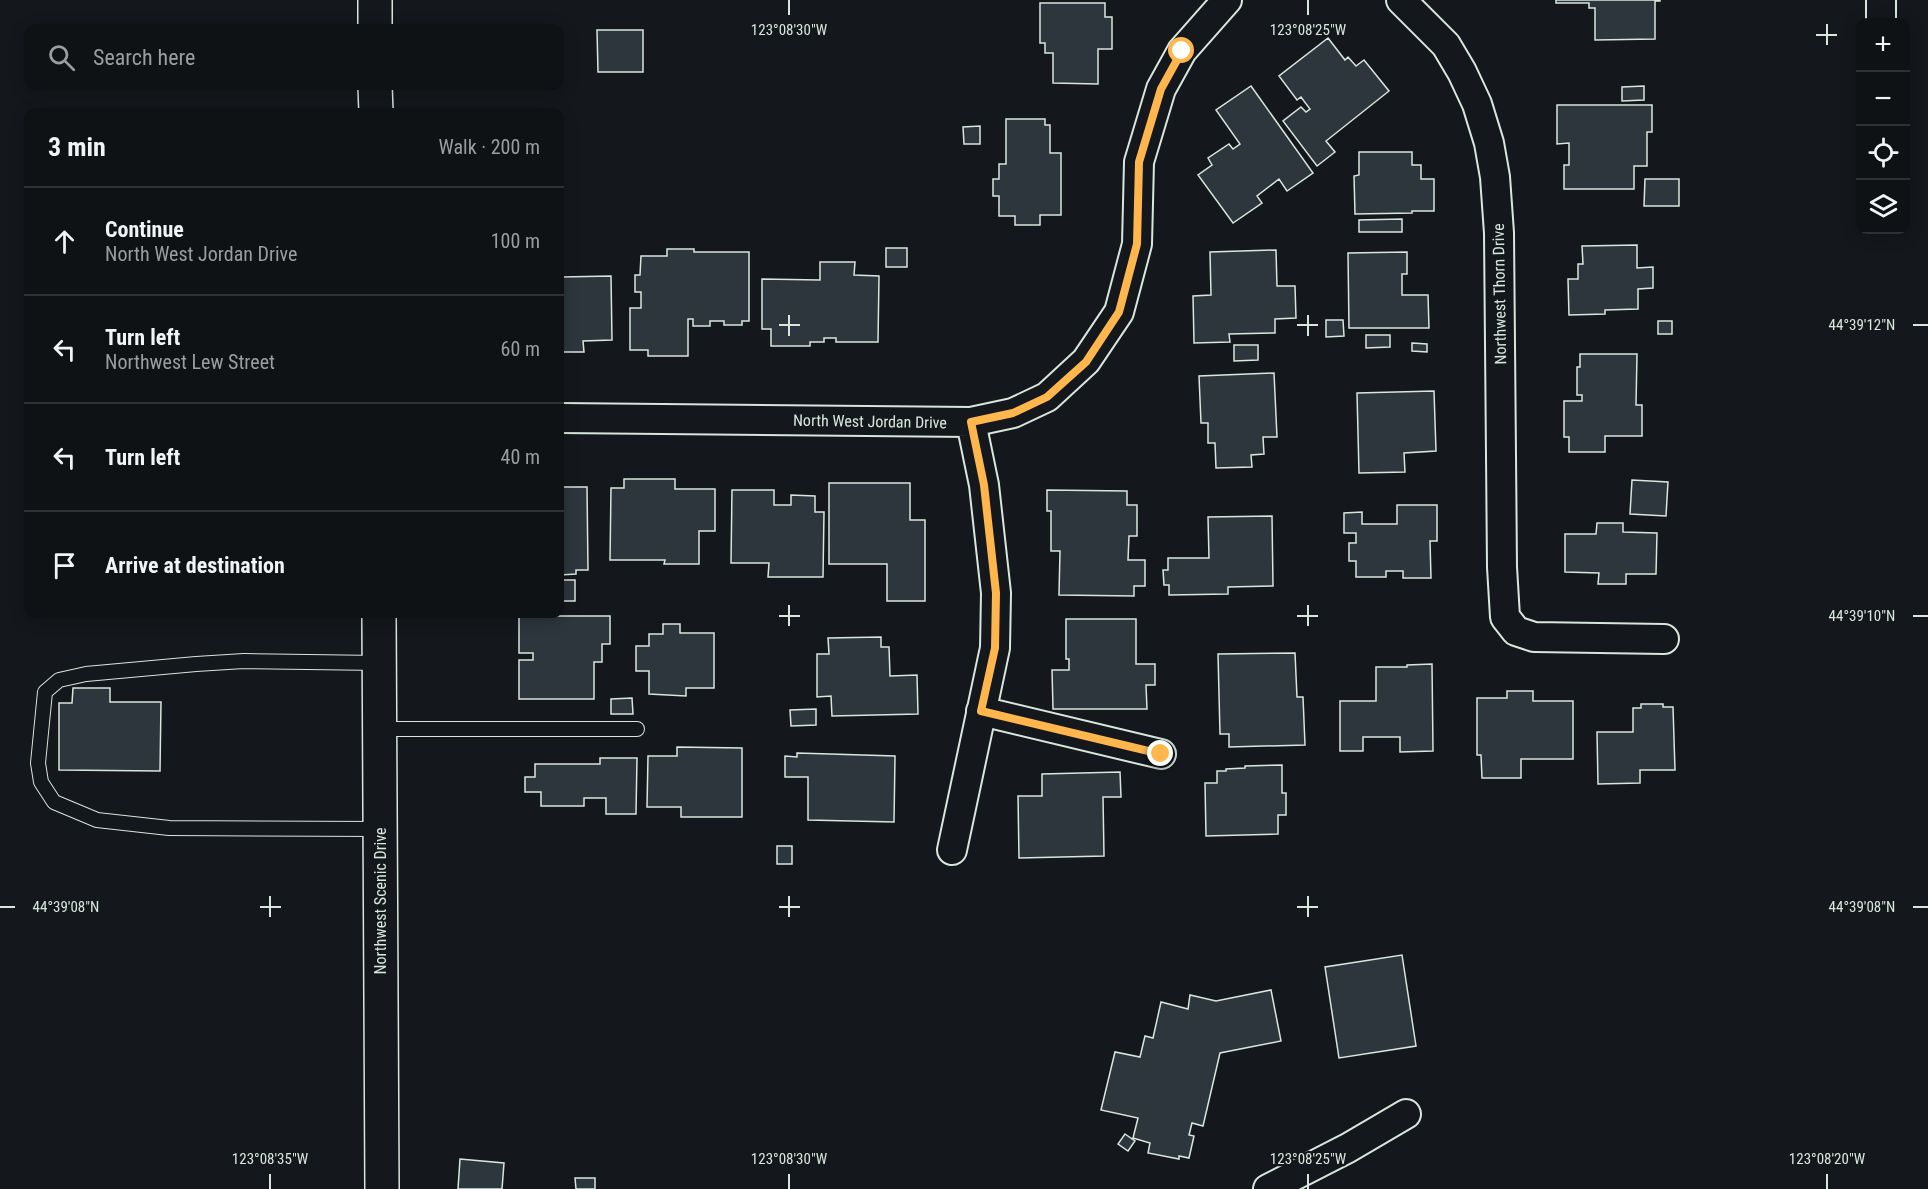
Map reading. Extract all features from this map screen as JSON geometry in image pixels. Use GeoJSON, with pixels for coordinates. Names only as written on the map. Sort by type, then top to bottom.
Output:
{"type":"FeatureCollection","features":[{"type":"Feature","properties":{"kind":"street"},"geometry":{"type":"LineString","coordinates":[[375,0],[375,24]]}},
{"type":"Feature","properties":{"kind":"street","name":"North West Jordan Drive"},"geometry":{"type":"LineString","coordinates":[[564,418],[971,422],[1013,413],[1047,397],[1086,362],[1119,312],[1137,244],[1139,162],[1161,89],[1182,51],[1227,0]]}},
{"type":"Feature","properties":{"kind":"street","name":"Northwest Thorn Drive"},"geometry":{"type":"LineString","coordinates":[[1401,0],[1446,45],[1462,72],[1477,104],[1489,143],[1495,177],[1499,233],[1502,567],[1505,617],[1516,631],[1534,637],[1664,639]]}},
{"type":"Feature","properties":{"kind":"street"},"geometry":{"type":"LineString","coordinates":[[1881,0],[1881,18]]}},
{"type":"Feature","properties":{"kind":"street"},"geometry":{"type":"LineString","coordinates":[[375,90],[376,108]]}},
{"type":"Feature","properties":{"kind":"street"},"geometry":{"type":"LineString","coordinates":[[952,850],[995,648],[996,593],[984,485],[971,422]]}},
{"type":"Feature","properties":{"kind":"street","name":"Northwest Scenic Drive"},"geometry":{"type":"LineString","coordinates":[[379,618],[382,1189]]}},
{"type":"Feature","properties":{"kind":"street"},"geometry":{"type":"LineString","coordinates":[[981,711],[1161,754]]}},
{"type":"Feature","properties":{"kind":"street"},"geometry":{"type":"LineString","coordinates":[[1268,1189],[1348,1148],[1406,1114]]}},
{"type":"Feature","properties":{"kind":"lane"},"geometry":{"type":"LineString","coordinates":[[379,663],[220,663],[86,674],[59,680],[45,692],[38,763],[40,782],[54,801],[97,820],[169,828],[380,829]]}},
{"type":"Feature","properties":{"kind":"lane"},"geometry":{"type":"LineString","coordinates":[[379,729],[637,729]]}},
{"type":"Feature","properties":{"kind":"building"},"geometry":{"type":"Polygon","coordinates":[[[1556,0],[1660,0],[1655,1],[1655,39],[1595,40],[1595,8],[1589,8],[1589,3],[1556,3],[1556,0]]]}},
{"type":"Feature","properties":{"kind":"building"},"geometry":{"type":"Polygon","coordinates":[[[1040,3],[1105,3],[1105,17],[1112,17],[1112,49],[1098,49],[1098,84],[1053,83],[1053,53],[1045,53],[1045,43],[1040,43],[1040,3]]]}},
{"type":"Feature","properties":{"kind":"building"},"geometry":{"type":"Polygon","coordinates":[[[597,30],[643,30],[643,72],[598,72],[597,30]]]}},
{"type":"Feature","properties":{"kind":"building"},"geometry":{"type":"Polygon","coordinates":[[[1328,38],[1345,60],[1348,57],[1356,66],[1364,60],[1389,91],[1326,141],[1335,152],[1317,166],[1283,121],[1301,107],[1306,112],[1310,109],[1301,97],[1297,100],[1279,76],[1328,38]]]}},
{"type":"Feature","properties":{"kind":"building"},"geometry":{"type":"Polygon","coordinates":[[[1251,86],[1313,173],[1287,191],[1279,179],[1257,196],[1262,203],[1233,223],[1198,175],[1212,165],[1208,158],[1229,144],[1233,149],[1240,144],[1216,110],[1251,86]]]}},
{"type":"Feature","properties":{"kind":"building"},"geometry":{"type":"Polygon","coordinates":[[[1644,86],[1644,100],[1622,101],[1622,87],[1644,86]]]}},
{"type":"Feature","properties":{"kind":"building"},"geometry":{"type":"Polygon","coordinates":[[[1557,105],[1652,105],[1652,132],[1647,132],[1647,166],[1634,166],[1634,189],[1564,189],[1564,165],[1569,165],[1569,143],[1557,144],[1557,105]]]}},
{"type":"Feature","properties":{"kind":"building"},"geometry":{"type":"Polygon","coordinates":[[[1006,119],[1045,119],[1045,125],[1050,125],[1050,153],[1061,153],[1061,215],[1040,215],[1040,225],[1015,225],[1015,216],[999,216],[999,196],[993,196],[993,179],[999,179],[999,164],[1006,164],[1006,119]]]}},
{"type":"Feature","properties":{"kind":"building"},"geometry":{"type":"Polygon","coordinates":[[[980,126],[980,144],[964,144],[963,127],[980,126]]]}},
{"type":"Feature","properties":{"kind":"building"},"geometry":{"type":"Polygon","coordinates":[[[1359,152],[1412,152],[1412,165],[1421,165],[1421,179],[1434,179],[1434,211],[1355,214],[1354,176],[1359,175],[1359,152]]]}},
{"type":"Feature","properties":{"kind":"building"},"geometry":{"type":"Polygon","coordinates":[[[1645,179],[1679,179],[1679,206],[1644,206],[1645,179]]]}},
{"type":"Feature","properties":{"kind":"building"},"geometry":{"type":"Polygon","coordinates":[[[1402,219],[1402,232],[1359,232],[1359,220],[1402,219]]]}},
{"type":"Feature","properties":{"kind":"building"},"geometry":{"type":"Polygon","coordinates":[[[1637,245],[1637,268],[1653,267],[1653,288],[1638,289],[1638,309],[1605,310],[1605,314],[1569,315],[1568,279],[1578,279],[1578,264],[1583,264],[1582,246],[1637,245]]]}},
{"type":"Feature","properties":{"kind":"building"},"geometry":{"type":"Polygon","coordinates":[[[886,248],[907,248],[907,267],[886,267],[886,248]]]}},
{"type":"Feature","properties":{"kind":"building"},"geometry":{"type":"Polygon","coordinates":[[[667,249],[694,249],[694,252],[749,252],[749,321],[742,321],[742,325],[724,325],[724,321],[710,321],[710,326],[693,326],[693,319],[688,319],[688,356],[648,356],[648,350],[630,350],[630,308],[641,308],[641,292],[635,292],[635,275],[640,275],[641,256],[667,256],[667,249]]]}},
{"type":"Feature","properties":{"kind":"building"},"geometry":{"type":"Polygon","coordinates":[[[1276,250],[1277,286],[1295,286],[1296,318],[1275,319],[1275,333],[1229,334],[1230,342],[1194,343],[1193,296],[1211,295],[1210,252],[1276,250]]]}},
{"type":"Feature","properties":{"kind":"building"},"geometry":{"type":"Polygon","coordinates":[[[1407,252],[1407,274],[1402,274],[1402,295],[1428,295],[1429,328],[1349,328],[1348,253],[1407,252]]]}},
{"type":"Feature","properties":{"kind":"building"},"geometry":{"type":"Polygon","coordinates":[[[820,262],[855,262],[854,275],[879,276],[878,342],[836,342],[836,338],[824,338],[824,342],[810,342],[810,346],[771,346],[771,329],[762,329],[762,279],[820,280],[820,262]]]}},
{"type":"Feature","properties":{"kind":"building"},"geometry":{"type":"Polygon","coordinates":[[[611,276],[612,340],[583,341],[584,352],[564,352],[564,277],[611,276]]]}},
{"type":"Feature","properties":{"kind":"building"},"geometry":{"type":"Polygon","coordinates":[[[1326,320],[1343,320],[1344,336],[1326,337],[1326,320]]]}},
{"type":"Feature","properties":{"kind":"building"},"geometry":{"type":"Polygon","coordinates":[[[1658,321],[1672,321],[1672,334],[1658,334],[1658,321]]]}},
{"type":"Feature","properties":{"kind":"building"},"geometry":{"type":"Polygon","coordinates":[[[1366,335],[1390,335],[1390,347],[1366,348],[1366,335]]]}},
{"type":"Feature","properties":{"kind":"building"},"geometry":{"type":"Polygon","coordinates":[[[1412,343],[1427,344],[1427,352],[1412,351],[1412,343]]]}},
{"type":"Feature","properties":{"kind":"building"},"geometry":{"type":"Polygon","coordinates":[[[1234,345],[1258,345],[1258,360],[1234,361],[1234,345]]]}},
{"type":"Feature","properties":{"kind":"building"},"geometry":{"type":"Polygon","coordinates":[[[1580,354],[1637,354],[1636,405],[1642,405],[1642,436],[1605,436],[1605,452],[1569,452],[1569,437],[1564,437],[1564,401],[1582,401],[1582,395],[1577,395],[1577,367],[1580,367],[1580,354]]]}},
{"type":"Feature","properties":{"kind":"building"},"geometry":{"type":"Polygon","coordinates":[[[1274,373],[1277,437],[1263,437],[1264,454],[1251,455],[1252,467],[1216,468],[1215,443],[1208,443],[1208,423],[1201,423],[1199,376],[1274,373]]]}},
{"type":"Feature","properties":{"kind":"building"},"geometry":{"type":"Polygon","coordinates":[[[1434,391],[1436,451],[1404,453],[1405,472],[1359,473],[1357,393],[1434,391]]]}},
{"type":"Feature","properties":{"kind":"building"},"geometry":{"type":"Polygon","coordinates":[[[624,479],[675,479],[675,489],[715,489],[715,531],[699,531],[699,564],[664,564],[665,560],[610,560],[611,488],[624,488],[624,479]]]}},
{"type":"Feature","properties":{"kind":"building"},"geometry":{"type":"Polygon","coordinates":[[[1632,480],[1668,482],[1666,516],[1630,514],[1632,480]]]}},
{"type":"Feature","properties":{"kind":"building"},"geometry":{"type":"Polygon","coordinates":[[[829,483],[910,483],[910,520],[925,520],[925,601],[887,601],[887,564],[829,564],[829,483]]]}},
{"type":"Feature","properties":{"kind":"building"},"geometry":{"type":"Polygon","coordinates":[[[564,487],[587,487],[588,570],[576,570],[576,574],[564,575],[564,487]]]}},
{"type":"Feature","properties":{"kind":"building"},"geometry":{"type":"Polygon","coordinates":[[[732,490],[774,490],[774,505],[791,505],[791,495],[815,496],[815,512],[824,512],[823,577],[768,577],[769,563],[731,563],[732,490]]]}},
{"type":"Feature","properties":{"kind":"building"},"geometry":{"type":"Polygon","coordinates":[[[1047,490],[1127,491],[1127,505],[1137,505],[1137,536],[1129,536],[1128,560],[1145,560],[1145,586],[1134,586],[1134,596],[1059,595],[1060,551],[1051,551],[1051,511],[1047,511],[1047,490]]]}},
{"type":"Feature","properties":{"kind":"building"},"geometry":{"type":"Polygon","coordinates":[[[1397,505],[1437,505],[1437,541],[1430,541],[1431,578],[1403,578],[1403,571],[1386,571],[1386,577],[1356,577],[1356,561],[1349,561],[1349,543],[1356,543],[1356,533],[1344,533],[1344,513],[1362,512],[1362,524],[1397,524],[1397,505]]]}},
{"type":"Feature","properties":{"kind":"building"},"geometry":{"type":"Polygon","coordinates":[[[1272,516],[1273,586],[1228,587],[1228,594],[1169,595],[1169,585],[1164,585],[1163,570],[1168,570],[1168,558],[1209,558],[1208,517],[1272,516]]]}},
{"type":"Feature","properties":{"kind":"building"},"geometry":{"type":"Polygon","coordinates":[[[1597,523],[1623,523],[1623,532],[1657,533],[1656,574],[1626,574],[1626,584],[1598,584],[1599,573],[1565,572],[1565,534],[1596,534],[1597,523]]]}},
{"type":"Feature","properties":{"kind":"building"},"geometry":{"type":"Polygon","coordinates":[[[564,580],[575,580],[575,601],[564,601],[564,580]]]}},
{"type":"Feature","properties":{"kind":"building"},"geometry":{"type":"Polygon","coordinates":[[[610,616],[610,644],[602,644],[602,662],[594,662],[594,699],[519,699],[519,660],[533,660],[533,653],[519,653],[519,618],[610,616]]]}},
{"type":"Feature","properties":{"kind":"building"},"geometry":{"type":"Polygon","coordinates":[[[1066,619],[1136,619],[1136,664],[1155,664],[1155,685],[1146,685],[1147,709],[1053,709],[1052,670],[1069,670],[1069,659],[1066,659],[1066,619]]]}},
{"type":"Feature","properties":{"kind":"building"},"geometry":{"type":"Polygon","coordinates":[[[663,624],[680,624],[680,633],[714,633],[714,688],[686,688],[686,696],[649,694],[649,671],[636,671],[636,646],[649,646],[649,634],[663,634],[663,624]]]}},
{"type":"Feature","properties":{"kind":"building"},"geometry":{"type":"Polygon","coordinates":[[[881,637],[881,647],[889,647],[890,676],[917,675],[918,714],[832,716],[831,696],[817,697],[817,654],[829,654],[828,638],[881,637]]]}},
{"type":"Feature","properties":{"kind":"building"},"geometry":{"type":"Polygon","coordinates":[[[1295,653],[1297,697],[1303,697],[1305,745],[1229,747],[1229,734],[1220,734],[1218,654],[1295,653]]]}},
{"type":"Feature","properties":{"kind":"building"},"geometry":{"type":"Polygon","coordinates":[[[1432,664],[1433,751],[1400,752],[1400,737],[1363,737],[1363,751],[1340,751],[1340,701],[1376,701],[1376,667],[1432,664]]]}},
{"type":"Feature","properties":{"kind":"building"},"geometry":{"type":"Polygon","coordinates":[[[73,688],[110,688],[110,702],[161,702],[160,771],[59,770],[59,703],[72,703],[73,688]]]}},
{"type":"Feature","properties":{"kind":"building"},"geometry":{"type":"Polygon","coordinates":[[[1507,691],[1533,691],[1533,701],[1573,701],[1573,759],[1521,759],[1521,778],[1482,778],[1481,755],[1477,755],[1477,698],[1507,698],[1507,691]]]}},
{"type":"Feature","properties":{"kind":"building"},"geometry":{"type":"Polygon","coordinates":[[[632,698],[633,714],[611,714],[611,699],[632,698]]]}},
{"type":"Feature","properties":{"kind":"building"},"geometry":{"type":"Polygon","coordinates":[[[1641,704],[1663,704],[1663,707],[1673,707],[1675,770],[1640,770],[1640,783],[1598,784],[1597,732],[1633,732],[1633,708],[1641,708],[1641,704]]]}},
{"type":"Feature","properties":{"kind":"building"},"geometry":{"type":"Polygon","coordinates":[[[816,709],[816,725],[791,726],[790,710],[816,709]]]}},
{"type":"Feature","properties":{"kind":"building"},"geometry":{"type":"Polygon","coordinates":[[[677,747],[742,748],[742,817],[681,817],[681,807],[647,807],[648,756],[677,756],[677,747]]]}},
{"type":"Feature","properties":{"kind":"building"},"geometry":{"type":"Polygon","coordinates":[[[797,753],[895,756],[894,822],[808,820],[808,777],[785,777],[785,756],[797,757],[797,753]]]}},
{"type":"Feature","properties":{"kind":"building"},"geometry":{"type":"Polygon","coordinates":[[[600,758],[637,758],[636,814],[606,814],[606,798],[584,798],[584,806],[541,806],[541,792],[525,792],[525,777],[535,777],[535,764],[600,764],[600,758]]]}},
{"type":"Feature","properties":{"kind":"building"},"geometry":{"type":"Polygon","coordinates":[[[1282,765],[1282,793],[1286,793],[1286,815],[1278,815],[1278,834],[1206,836],[1205,783],[1217,783],[1217,771],[1245,768],[1245,766],[1282,765]]]}},
{"type":"Feature","properties":{"kind":"building"},"geometry":{"type":"Polygon","coordinates":[[[1120,772],[1121,797],[1103,797],[1104,856],[1019,858],[1018,796],[1042,796],[1042,774],[1120,772]]]}},
{"type":"Feature","properties":{"kind":"building"},"geometry":{"type":"Polygon","coordinates":[[[777,846],[792,846],[792,864],[777,864],[777,846]]]}},
{"type":"Feature","properties":{"kind":"building"},"geometry":{"type":"Polygon","coordinates":[[[1402,955],[1416,1046],[1339,1058],[1325,967],[1402,955]]]}},
{"type":"Feature","properties":{"kind":"building"},"geometry":{"type":"Polygon","coordinates":[[[1271,990],[1281,1041],[1220,1053],[1203,1126],[1192,1123],[1189,1135],[1194,1136],[1189,1158],[1179,1156],[1179,1159],[1148,1153],[1150,1143],[1133,1138],[1138,1118],[1101,1110],[1115,1052],[1140,1057],[1145,1036],[1153,1038],[1161,1002],[1188,1009],[1190,995],[1216,1001],[1271,990]]]}},
{"type":"Feature","properties":{"kind":"building"},"geometry":{"type":"Polygon","coordinates":[[[1125,1134],[1135,1141],[1128,1151],[1118,1144],[1125,1134]]]}},
{"type":"Feature","properties":{"kind":"building"},"geometry":{"type":"Polygon","coordinates":[[[460,1159],[504,1163],[502,1189],[458,1189],[460,1159]]]}},
{"type":"Feature","properties":{"kind":"building"},"geometry":{"type":"Polygon","coordinates":[[[575,1178],[595,1178],[595,1189],[576,1189],[575,1178]]]}},
{"type":"Feature","properties":{"kind":"route"},"geometry":{"type":"LineString","coordinates":[[1161,754],[981,711],[995,648],[996,593],[984,485],[971,422],[1013,413],[1047,397],[1086,362],[1119,312],[1137,244],[1139,162],[1161,89],[1182,51]]}}]}
